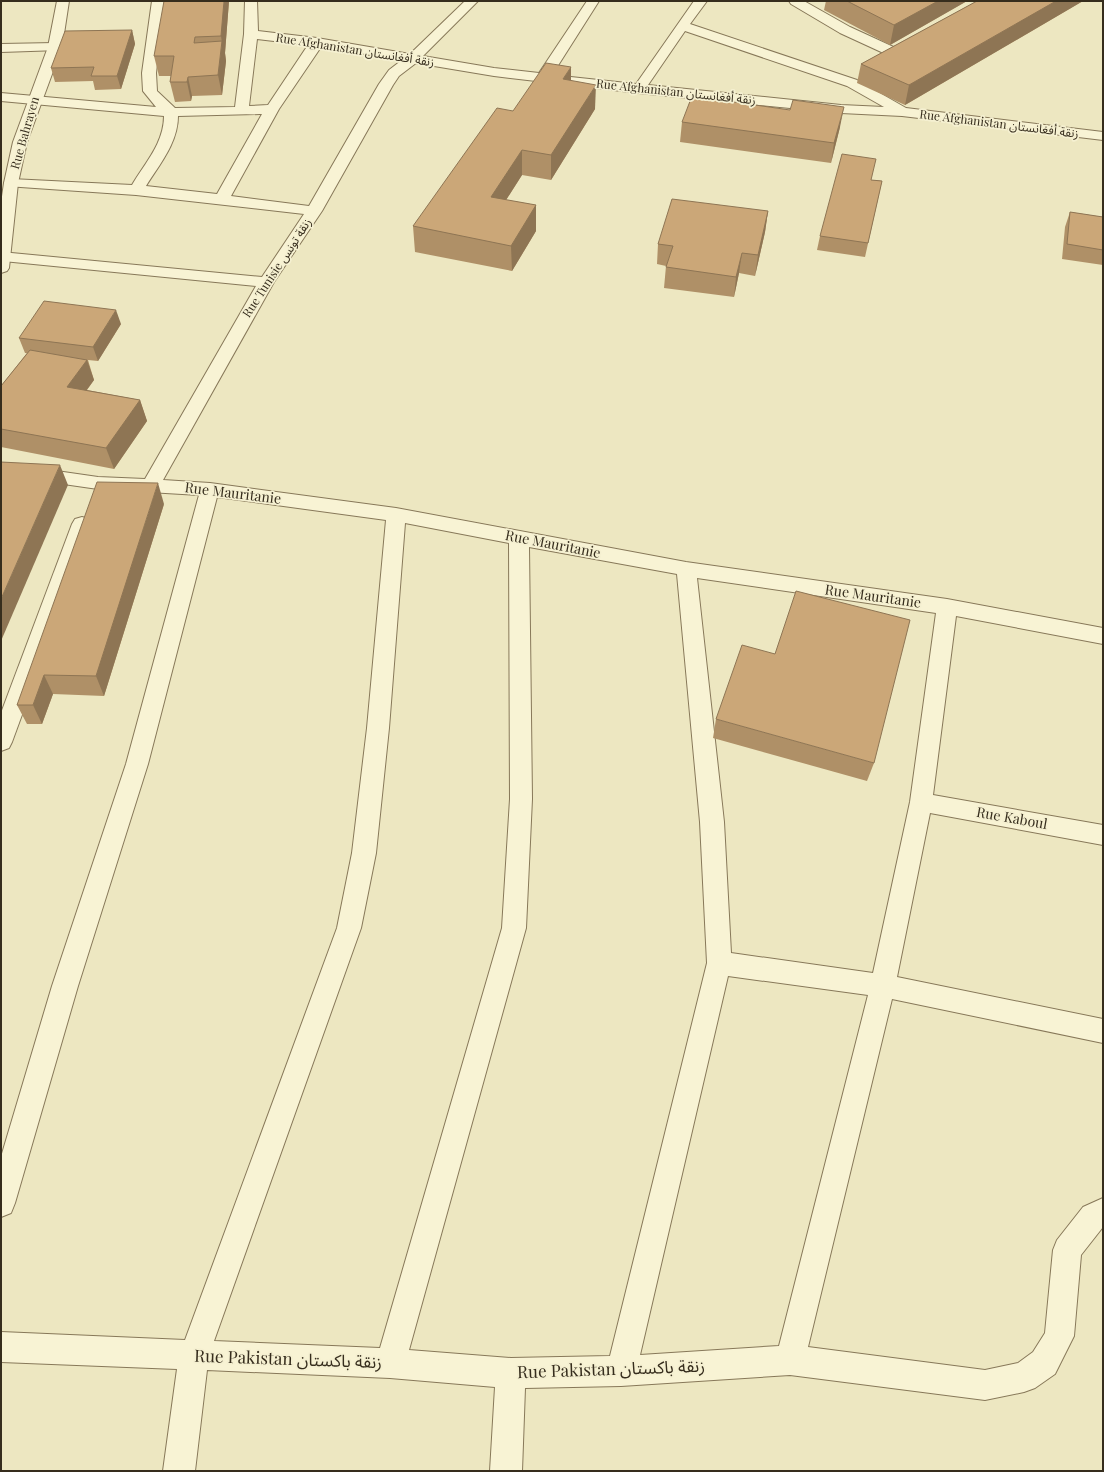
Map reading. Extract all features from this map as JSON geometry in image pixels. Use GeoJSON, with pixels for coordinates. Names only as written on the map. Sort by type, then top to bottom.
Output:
{"type":"FeatureCollection","features":[{"type":"Feature","properties":{"kind":"street","name":"Rue Bahrayen"},"geometry":{"type":"LineString","coordinates":[[2,262],[11,183],[20,142],[55,47],[63,1]]}},
{"type":"Feature","properties":{"kind":"street"},"geometry":{"type":"LineString","coordinates":[[158,1],[149,73],[150,91],[157,100],[172,112]]}},
{"type":"Feature","properties":{"kind":"street"},"geometry":{"type":"LineString","coordinates":[[241,111],[252,34],[251,1]]}},
{"type":"Feature","properties":{"kind":"street","name":"Rue Tunisie زنقة تونس"},"geometry":{"type":"LineString","coordinates":[[151,485],[266,282],[314,211],[386,84],[394,73],[412,59],[472,1]]}},
{"type":"Feature","properties":{"kind":"street"},"geometry":{"type":"LineString","coordinates":[[543,78],[592,1]]}},
{"type":"Feature","properties":{"kind":"street"},"geometry":{"type":"LineString","coordinates":[[639,89],[700,1]]}},
{"type":"Feature","properties":{"kind":"street"},"geometry":{"type":"LineString","coordinates":[[795,1],[845,30],[895,53]]}},
{"type":"Feature","properties":{"kind":"street"},"geometry":{"type":"LineString","coordinates":[[682,26],[852,83],[902,112]]}},
{"type":"Feature","properties":{"kind":"street","name":"Rue Afghanistan زنقة أفغانستان"},"geometry":{"type":"LineString","coordinates":[[252,34],[316,42],[412,59],[543,78],[841,109],[902,112],[1103,136]]}},
{"type":"Feature","properties":{"kind":"street"},"geometry":{"type":"LineString","coordinates":[[222,199],[272,109],[316,42]]}},
{"type":"Feature","properties":{"kind":"street"},"geometry":{"type":"LineString","coordinates":[[883,62],[908,46]]}},
{"type":"Feature","properties":{"kind":"street"},"geometry":{"type":"LineString","coordinates":[[1,48],[55,47]]}},
{"type":"Feature","properties":{"kind":"street"},"geometry":{"type":"LineString","coordinates":[[852,83],[864,74]]}},
{"type":"Feature","properties":{"kind":"street"},"geometry":{"type":"LineString","coordinates":[[1,97],[35,98],[172,112],[272,109]]}},
{"type":"Feature","properties":{"kind":"street"},"geometry":{"type":"LineString","coordinates":[[136,190],[167,141],[172,112]]}},
{"type":"Feature","properties":{"kind":"street"},"geometry":{"type":"LineString","coordinates":[[11,183],[136,190],[314,211]]}},
{"type":"Feature","properties":{"kind":"street"},"geometry":{"type":"LineString","coordinates":[[2,262],[266,282]]}},
{"type":"Feature","properties":{"kind":"street","name":"Rue Mauritanie"},"geometry":{"type":"LineString","coordinates":[[1,469],[93,495],[151,485],[210,488],[396,515],[686,569],[947,607],[1103,636]]}},
{"type":"Feature","properties":{"kind":"street"},"geometry":{"type":"LineString","coordinates":[[1,1203],[65,986],[137,764],[210,488]]}},
{"type":"Feature","properties":{"kind":"street"},"geometry":{"type":"LineString","coordinates":[[1,742],[93,495]]}},
{"type":"Feature","properties":{"kind":"street"},"geometry":{"type":"LineString","coordinates":[[179,1471],[194,1355],[349,928],[364,854],[378,728],[396,515]]}},
{"type":"Feature","properties":{"kind":"street"},"geometry":{"type":"LineString","coordinates":[[390,1362],[514,928],[521,799],[519,538]]}},
{"type":"Feature","properties":{"kind":"street"},"geometry":{"type":"LineString","coordinates":[[621,1371],[719,963],[712,822],[686,569]]}},
{"type":"Feature","properties":{"kind":"street"},"geometry":{"type":"LineString","coordinates":[[790,1360],[883,986],[921,802],[947,607]]}},
{"type":"Feature","properties":{"kind":"street","name":"Rue Kaboul"},"geometry":{"type":"LineString","coordinates":[[921,802],[1103,835]]}},
{"type":"Feature","properties":{"kind":"street"},"geometry":{"type":"LineString","coordinates":[[719,963],[883,986],[1103,1031]]}},
{"type":"Feature","properties":{"kind":"street","name":"Rue Pakistan زنقة باكستان"},"geometry":{"type":"LineString","coordinates":[[1,1347],[390,1362],[511,1372],[621,1371],[790,1360],[985,1385],[1024,1377],[1044,1363],[1059,1336],[1066,1250],[1092,1217],[1103,1212]]}},
{"type":"Feature","properties":{"kind":"street"},"geometry":{"type":"LineString","coordinates":[[506,1471],[511,1372]]}},
{"type":"Feature","properties":{"kind":"building"},"geometry":{"type":"Polygon","coordinates":[[[164,1],[224,1],[221,36],[195,37],[194,43],[222,41],[218,75],[188,77],[187,82],[170,82],[174,56],[154,56],[164,1]]]}},
{"type":"Feature","properties":{"kind":"building"},"geometry":{"type":"Polygon","coordinates":[[[847,1],[938,1],[894,25],[847,1]]]}},
{"type":"Feature","properties":{"kind":"building"},"geometry":{"type":"Polygon","coordinates":[[[977,1],[1056,1],[909,85],[861,64],[977,1]]]}},
{"type":"Feature","properties":{"kind":"building"},"geometry":{"type":"Polygon","coordinates":[[[132,30],[117,76],[91,76],[94,67],[51,68],[65,31],[132,30]]]}},
{"type":"Feature","properties":{"kind":"building"},"geometry":{"type":"Polygon","coordinates":[[[546,63],[571,67],[563,79],[596,85],[551,155],[522,150],[491,197],[536,205],[511,246],[413,226],[497,108],[513,111],[546,63]]]}},
{"type":"Feature","properties":{"kind":"building"},"geometry":{"type":"Polygon","coordinates":[[[692,96],[790,110],[793,100],[844,107],[834,143],[682,122],[692,96]]]}},
{"type":"Feature","properties":{"kind":"building"},"geometry":{"type":"Polygon","coordinates":[[[842,154],[876,159],[871,180],[882,181],[868,243],[820,236],[842,154]]]}},
{"type":"Feature","properties":{"kind":"building"},"geometry":{"type":"Polygon","coordinates":[[[672,199],[768,211],[758,255],[742,253],[736,277],[666,267],[673,246],[658,244],[672,199]]]}},
{"type":"Feature","properties":{"kind":"building"},"geometry":{"type":"Polygon","coordinates":[[[1070,212],[1103,217],[1103,250],[1067,244],[1070,212]]]}},
{"type":"Feature","properties":{"kind":"building"},"geometry":{"type":"Polygon","coordinates":[[[44,301],[116,310],[93,347],[19,338],[44,301]]]}},
{"type":"Feature","properties":{"kind":"building"},"geometry":{"type":"Polygon","coordinates":[[[30,350],[87,360],[67,387],[140,400],[106,448],[1,429],[1,386],[30,350]]]}},
{"type":"Feature","properties":{"kind":"building"},"geometry":{"type":"Polygon","coordinates":[[[1,462],[60,465],[1,599],[1,462]]]}},
{"type":"Feature","properties":{"kind":"building"},"geometry":{"type":"Polygon","coordinates":[[[97,482],[158,483],[96,676],[44,675],[33,705],[17,705],[97,482]]]}},
{"type":"Feature","properties":{"kind":"building"},"geometry":{"type":"Polygon","coordinates":[[[796,591],[910,620],[874,763],[716,719],[742,645],[775,654],[796,591]]]}}]}
